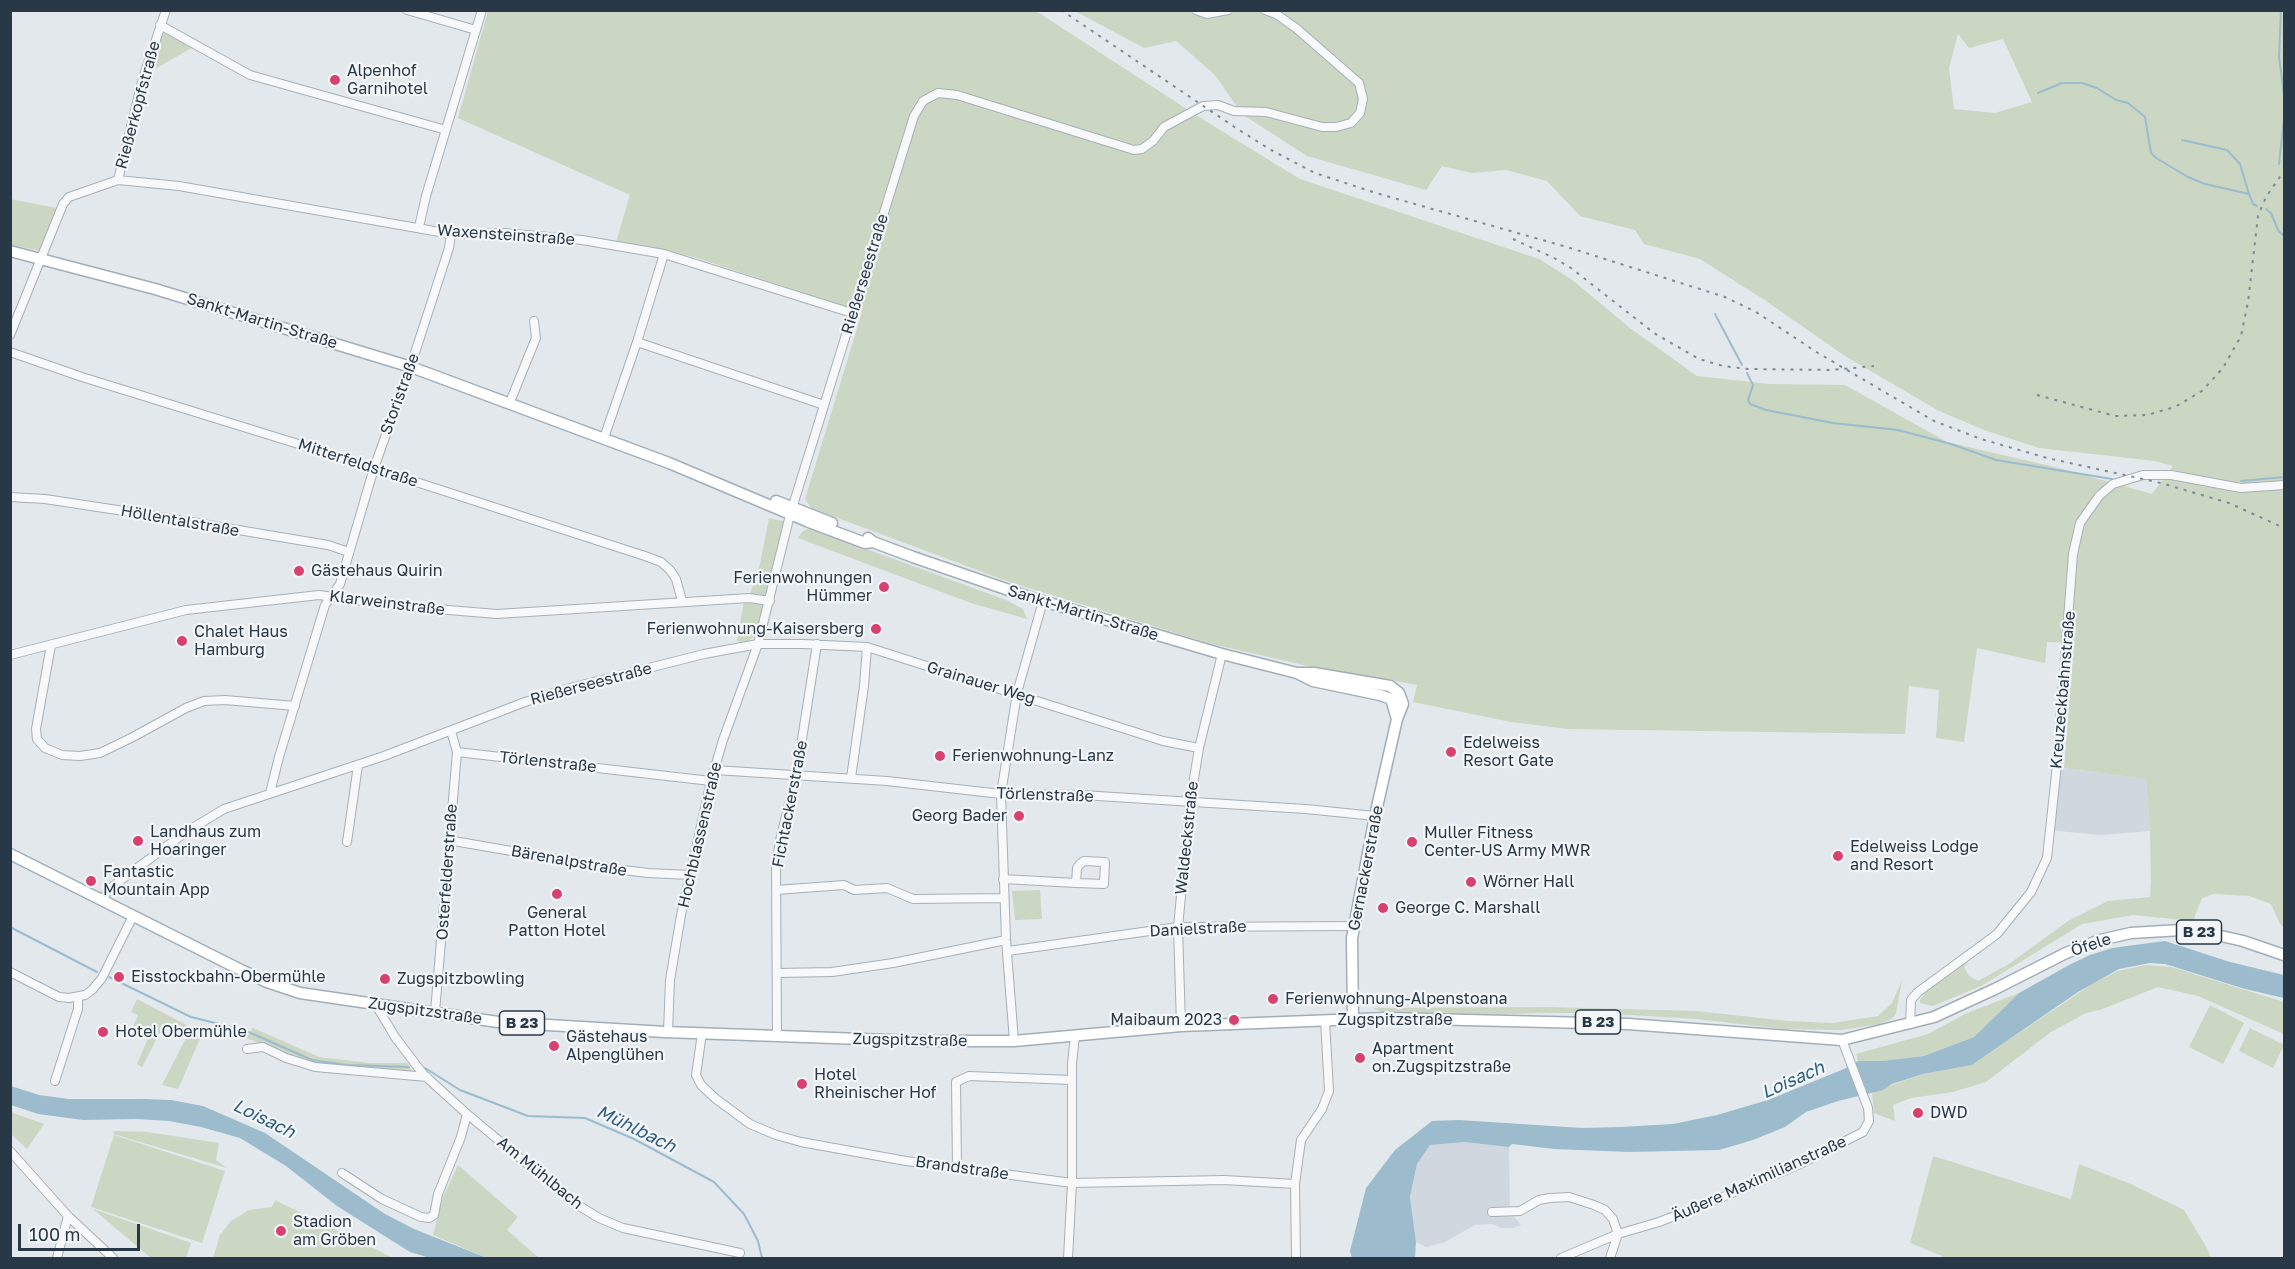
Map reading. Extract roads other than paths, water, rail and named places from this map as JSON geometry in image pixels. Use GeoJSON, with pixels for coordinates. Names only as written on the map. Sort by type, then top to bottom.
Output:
{"type":"FeatureCollection","features":[{"type":"Feature","properties":{"kind":"main road","name":"Sankt-Martin-Straße"},"geometry":{"type":"LineString","coordinates":[[10,251],[155,289],[411,367],[604,438],[791,511],[865,543],[873,542],[969,578],[1222,654],[1297,673],[1314,673],[1390,686],[1399,693],[1403,704],[1397,719]]}},
{"type":"Feature","properties":{"kind":"main road","name":"Gernackerstraße"},"geometry":{"type":"LineString","coordinates":[[1353,1019],[1352,938],[1375,816],[1397,719]]}},
{"type":"Feature","properties":{"kind":"main road","name":"Zugspitzstraße"},"geometry":{"type":"LineString","coordinates":[[10,854],[267,982],[300,993],[498,1022],[668,1032],[918,1041],[1014,1041],[1181,1026],[1353,1019],[1441,1019],[1628,1024],[1842,1040]]}},
{"type":"Feature","properties":{"kind":"main road","name":"Öfele"},"geometry":{"type":"LineString","coordinates":[[1910,1024],[1934,1017],[1966,1003],[2066,953],[2100,940],[2131,933],[2181,930],[2208,933],[2243,941],[2284,955]]}},
{"type":"Feature","properties":{"kind":"main road"},"geometry":{"type":"LineString","coordinates":[[1328,1020],[1345,1008],[1352,993]]}},
{"type":"Feature","properties":{"kind":"main road","name":"B 23"},"geometry":{"type":"LineString","coordinates":[[1842,1040],[1910,1024]]}},
{"type":"Feature","properties":{"kind":"street","name":"Rießerkopfstraße"},"geometry":{"type":"LineString","coordinates":[[10,335],[61,208],[69,197],[117,180],[129,128],[166,10]]}},
{"type":"Feature","properties":{"kind":"street"},"geometry":{"type":"LineString","coordinates":[[407,10],[476,30]]}},
{"type":"Feature","properties":{"kind":"street"},"geometry":{"type":"LineString","coordinates":[[419,227],[426,196],[482,10]]}},
{"type":"Feature","properties":{"kind":"street"},"geometry":{"type":"LineString","coordinates":[[1196,10],[1206,14],[1228,10]]}},
{"type":"Feature","properties":{"kind":"street","name":"Rießerseestraße"},"geometry":{"type":"LineString","coordinates":[[103,900],[108,890],[186,832],[225,809],[358,765],[562,690],[704,654],[758,644],[791,511],[914,116],[923,101],[938,93],[957,95],[1134,150],[1142,149],[1153,141],[1164,127],[1203,106],[1218,105],[1234,111],[1266,112],[1322,127],[1336,128],[1351,123],[1360,113],[1363,99],[1359,83],[1296,28],[1276,14],[1265,10]]}},
{"type":"Feature","properties":{"kind":"street"},"geometry":{"type":"LineString","coordinates":[[160,25],[250,75],[446,130]]}},
{"type":"Feature","properties":{"kind":"street","name":"Waxensteinstraße"},"geometry":{"type":"LineString","coordinates":[[117,180],[179,186],[451,234],[504,233],[582,240],[664,254],[852,313]]}},
{"type":"Feature","properties":{"kind":"street","name":"Storistraße"},"geometry":{"type":"LineString","coordinates":[[270,793],[325,605],[340,584],[374,468],[411,367],[449,248],[451,234]]}},
{"type":"Feature","properties":{"kind":"street"},"geometry":{"type":"LineString","coordinates":[[604,438],[664,254]]}},
{"type":"Feature","properties":{"kind":"street"},"geometry":{"type":"LineString","coordinates":[[510,402],[536,338],[534,321]]}},
{"type":"Feature","properties":{"kind":"street"},"geometry":{"type":"LineString","coordinates":[[637,342],[824,405]]}},
{"type":"Feature","properties":{"kind":"street","name":"Mitterfeldstraße"},"geometry":{"type":"LineString","coordinates":[[10,352],[82,377],[573,531],[661,562],[676,579],[682,601]]}},
{"type":"Feature","properties":{"kind":"street","name":"Kreuzeckbahnstraße"},"geometry":{"type":"LineString","coordinates":[[1910,1024],[1911,1000],[1918,992],[1997,934],[2031,892],[2047,858],[2056,774],[2073,554],[2080,523],[2099,496],[2113,484],[2144,475],[2171,475],[2241,488],[2284,485]]}},
{"type":"Feature","properties":{"kind":"street","name":"Höllentalstraße"},"geometry":{"type":"LineString","coordinates":[[10,497],[45,499],[137,513],[328,545],[349,552]]}},
{"type":"Feature","properties":{"kind":"street","name":"Klarweinstraße"},"geometry":{"type":"LineString","coordinates":[[10,656],[186,610],[221,604],[332,595],[400,606],[497,614],[682,601],[749,598],[770,601]]}},
{"type":"Feature","properties":{"kind":"street"},"geometry":{"type":"LineString","coordinates":[[1014,1041],[1006,940],[1001,794],[1017,693],[1042,601]]}},
{"type":"Feature","properties":{"kind":"street","name":"Grainauer Weg"},"geometry":{"type":"LineString","coordinates":[[758,644],[867,647],[1163,741],[1199,748]]}},
{"type":"Feature","properties":{"kind":"street","name":"Hochblassenstraße"},"geometry":{"type":"LineString","coordinates":[[668,1032],[670,980],[711,781],[723,740],[758,644]]}},
{"type":"Feature","properties":{"kind":"street","name":"Fichtackerstraße"},"geometry":{"type":"LineString","coordinates":[[777,1036],[776,863],[796,777],[817,644]]}},
{"type":"Feature","properties":{"kind":"street"},"geometry":{"type":"LineString","coordinates":[[51,645],[36,729],[37,739],[45,748],[62,755],[80,756],[100,753],[204,701],[225,700],[295,706]]}},
{"type":"Feature","properties":{"kind":"street"},"geometry":{"type":"LineString","coordinates":[[851,778],[867,647]]}},
{"type":"Feature","properties":{"kind":"street","name":"Waldeckstraße"},"geometry":{"type":"LineString","coordinates":[[1181,1026],[1178,927],[1190,803],[1199,748],[1222,654]]}},
{"type":"Feature","properties":{"kind":"street","name":"Osterfelderstraße"},"geometry":{"type":"LineString","coordinates":[[435,1012],[457,752],[451,731]]}},
{"type":"Feature","properties":{"kind":"street","name":"Törlenstraße"},"geometry":{"type":"LineString","coordinates":[[457,752],[711,781]]}},
{"type":"Feature","properties":{"kind":"street"},"geometry":{"type":"LineString","coordinates":[[347,842],[358,765]]}},
{"type":"Feature","properties":{"kind":"street","name":"Törlenstraße"},"geometry":{"type":"LineString","coordinates":[[715,770],[796,777],[851,778],[1001,794],[1082,795],[1306,809],[1375,816]]}},
{"type":"Feature","properties":{"kind":"street","name":"Bärenalpstraße"},"geometry":{"type":"LineString","coordinates":[[448,840],[615,869],[690,875]]}},
{"type":"Feature","properties":{"kind":"street"},"geometry":{"type":"LineString","coordinates":[[1003,879],[1076,883]]}},
{"type":"Feature","properties":{"kind":"street"},"geometry":{"type":"LineString","coordinates":[[776,890],[844,885],[854,890],[887,888],[912,899],[1004,898]]}},
{"type":"Feature","properties":{"kind":"street"},"geometry":{"type":"LineString","coordinates":[[10,972],[59,997],[78,997],[92,990],[104,975],[133,916]]}},
{"type":"Feature","properties":{"kind":"street","name":"Danielstraße"},"geometry":{"type":"LineString","coordinates":[[1008,951],[1178,927],[1354,926]]}},
{"type":"Feature","properties":{"kind":"street"},"geometry":{"type":"LineString","coordinates":[[778,973],[832,972],[893,963],[1006,940]]}},
{"type":"Feature","properties":{"kind":"street"},"geometry":{"type":"LineString","coordinates":[[55,1082],[78,1009],[78,997]]}},
{"type":"Feature","properties":{"kind":"street","name":"Am Mühlbach"},"geometry":{"type":"LineString","coordinates":[[376,1005],[394,1036],[425,1076],[573,1202],[599,1218],[623,1228],[740,1253]]}},
{"type":"Feature","properties":{"kind":"street"},"geometry":{"type":"LineString","coordinates":[[1296,1258],[1295,1184],[1301,1140],[1322,1109],[1329,1091],[1328,1020]]}},
{"type":"Feature","properties":{"kind":"street","name":"Brandstraße"},"geometry":{"type":"LineString","coordinates":[[702,1033],[696,1076],[701,1085],[750,1124],[801,1142],[896,1159],[1072,1184],[1224,1180],[1295,1184]]}},
{"type":"Feature","properties":{"kind":"street"},"geometry":{"type":"LineString","coordinates":[[1068,1258],[1075,1035]]}},
{"type":"Feature","properties":{"kind":"street","name":"Äußere Maximilianstraße"},"geometry":{"type":"LineString","coordinates":[[1561,1258],[1618,1234],[1659,1222],[1718,1199],[1845,1142],[1865,1130],[1869,1121],[1868,1108],[1842,1040]]}},
{"type":"Feature","properties":{"kind":"street"},"geometry":{"type":"LineString","coordinates":[[247,1049],[263,1047],[286,1058],[315,1067],[425,1076]]}},
{"type":"Feature","properties":{"kind":"street"},"geometry":{"type":"LineString","coordinates":[[957,1167],[956,1082],[969,1076],[1072,1080]]}},
{"type":"Feature","properties":{"kind":"street"},"geometry":{"type":"LineString","coordinates":[[342,1173],[382,1199],[421,1217],[429,1218],[434,1215],[438,1194],[461,1137],[467,1114]]}},
{"type":"Feature","properties":{"kind":"street"},"geometry":{"type":"LineString","coordinates":[[10,1151],[68,1216],[113,1258]]}},
{"type":"Feature","properties":{"kind":"street"},"geometry":{"type":"LineString","coordinates":[[1492,1212],[1520,1211],[1539,1200],[1569,1197],[1581,1200],[1605,1210],[1613,1219],[1618,1234],[1610,1258]]}},
{"type":"Feature","properties":{"kind":"street"},"geometry":{"type":"LineString","coordinates":[[57,1258],[68,1216]]}},
{"type":"Feature","properties":{"kind":"water"},"geometry":{"type":"Polygon","coordinates":[[[2165,941],[2230,962],[2284,975],[2284,998],[2245,989],[2165,964],[2150,963],[2119,969],[2078,992],[1972,1065],[1923,1074],[1892,1084],[1883,1090],[1838,1101],[1806,1112],[1785,1127],[1719,1150],[1629,1152],[1554,1149],[1512,1144],[1509,1147],[1464,1142],[1430,1145],[1417,1164],[1410,1197],[1416,1242],[1415,1258],[1352,1258],[1350,1251],[1366,1188],[1395,1150],[1432,1121],[1459,1120],[1582,1128],[1673,1124],[1717,1115],[1768,1100],[1858,1061],[1882,1061],[1924,1056],[1974,1037],[2019,993],[2069,965],[2112,948],[2165,941]]]}},
{"type":"Feature","properties":{"kind":"water"},"geometry":{"type":"Polygon","coordinates":[[[11,1086],[39,1095],[69,1099],[171,1100],[203,1106],[265,1133],[385,1214],[414,1229],[487,1258],[430,1258],[410,1252],[337,1206],[286,1166],[240,1138],[169,1121],[83,1120],[38,1114],[11,1105],[11,1086]]]}},
{"type":"Feature","properties":{"kind":"waterway"},"geometry":{"type":"LineString","coordinates":[[2281,10],[2279,57],[2284,94]]}},
{"type":"Feature","properties":{"kind":"waterway"},"geometry":{"type":"LineString","coordinates":[[2038,93],[2062,83],[2082,83],[2097,88],[2116,100],[2128,103],[2145,117],[2151,153],[2156,158],[2205,184],[2249,194],[2253,204],[2257,206]]}},
{"type":"Feature","properties":{"kind":"waterway"},"geometry":{"type":"LineString","coordinates":[[2279,164],[2284,119]]}},
{"type":"Feature","properties":{"kind":"waterway"},"geometry":{"type":"LineString","coordinates":[[2182,140],[2227,150],[2240,164],[2249,194]]}},
{"type":"Feature","properties":{"kind":"waterway"},"geometry":{"type":"LineString","coordinates":[[2266,209],[2271,213],[2278,230],[2284,236]]}},
{"type":"Feature","properties":{"kind":"waterway"},"geometry":{"type":"LineString","coordinates":[[1715,314],[1742,365]]}},
{"type":"Feature","properties":{"kind":"waterway"},"geometry":{"type":"LineString","coordinates":[[1747,373],[1753,385],[1748,400],[1750,404],[1766,410],[1833,423],[1898,430],[1951,444],[1996,460],[2112,479]]}},
{"type":"Feature","properties":{"kind":"waterway"},"geometry":{"type":"LineString","coordinates":[[2241,481],[2284,477]]}},
{"type":"Feature","properties":{"kind":"waterway","name":"Mühlbach"},"geometry":{"type":"LineString","coordinates":[[10,927],[97,972]]}},
{"type":"Feature","properties":{"kind":"waterway","name":"Mühlbach"},"geometry":{"type":"LineString","coordinates":[[109,977],[191,1017],[244,1030],[312,1060],[346,1065],[409,1067]]}},
{"type":"Feature","properties":{"kind":"waterway","name":"Mühlbach"},"geometry":{"type":"LineString","coordinates":[[425,1068],[460,1090],[528,1116],[585,1118],[634,1139],[714,1182],[744,1214],[758,1241],[762,1258]]}},
{"type":"Feature","properties":{"kind":"railway"},"geometry":{"type":"LineString","coordinates":[[1061,10],[1236,128],[1315,173],[1376,193],[1567,247],[1725,297],[1756,312],[1818,353],[1934,421],[1981,439],[2047,458],[2161,483],[2229,503],[2284,528]]}},
{"type":"Feature","properties":{"kind":"railway"},"geometry":{"type":"LineString","coordinates":[[2037,395],[2115,416],[2147,415],[2175,407],[2202,391],[2223,368],[2241,336],[2248,302],[2258,216],[2266,197],[2284,171]]}},
{"type":"Feature","properties":{"kind":"railway"},"geometry":{"type":"LineString","coordinates":[[1513,239],[1571,268],[1654,333],[1699,359],[1723,366],[1748,369],[1831,370],[1874,366]]}},
{"type":"Feature","properties":{"kind":"place","name":"Alpenhof Garnihotel"},"geometry":{"type":"Point","coordinates":[335,80]}},
{"type":"Feature","properties":{"kind":"place","name":"Gästehaus Quirin"},"geometry":{"type":"Point","coordinates":[299,571]}},
{"type":"Feature","properties":{"kind":"place","name":"Ferienwohnungen Hümmer"},"geometry":{"type":"Point","coordinates":[884,587]}},
{"type":"Feature","properties":{"kind":"place","name":"Ferienwohnung-Kaisersberg"},"geometry":{"type":"Point","coordinates":[876,629]}},
{"type":"Feature","properties":{"kind":"place","name":"Chalet Haus Hamburg"},"geometry":{"type":"Point","coordinates":[182,641]}},
{"type":"Feature","properties":{"kind":"place","name":"Edelweiss Resort Gate"},"geometry":{"type":"Point","coordinates":[1451,752]}},
{"type":"Feature","properties":{"kind":"place","name":"Ferienwohnung-Lanz"},"geometry":{"type":"Point","coordinates":[940,756]}},
{"type":"Feature","properties":{"kind":"place","name":"Georg Bader"},"geometry":{"type":"Point","coordinates":[1019,816]}},
{"type":"Feature","properties":{"kind":"place","name":"Landhaus zum Hoaringer"},"geometry":{"type":"Point","coordinates":[138,841]}},
{"type":"Feature","properties":{"kind":"place","name":"Muller Fitness Center-US Army MWR"},"geometry":{"type":"Point","coordinates":[1412,842]}},
{"type":"Feature","properties":{"kind":"place","name":"Edelweiss Lodge and Resort"},"geometry":{"type":"Point","coordinates":[1838,856]}},
{"type":"Feature","properties":{"kind":"place","name":"Fantastic Mountain App"},"geometry":{"type":"Point","coordinates":[91,881]}},
{"type":"Feature","properties":{"kind":"place","name":"Wörner Hall"},"geometry":{"type":"Point","coordinates":[1471,882]}},
{"type":"Feature","properties":{"kind":"place","name":"General Patton Hotel"},"geometry":{"type":"Point","coordinates":[557,894]}},
{"type":"Feature","properties":{"kind":"place","name":"George C. Marshall"},"geometry":{"type":"Point","coordinates":[1383,908]}},
{"type":"Feature","properties":{"kind":"place","name":"Eisstockbahn-Obermühle"},"geometry":{"type":"Point","coordinates":[119,977]}},
{"type":"Feature","properties":{"kind":"place","name":"Zugspitzbowling"},"geometry":{"type":"Point","coordinates":[385,979]}},
{"type":"Feature","properties":{"kind":"place","name":"Ferienwohnung-Alpenstoana"},"geometry":{"type":"Point","coordinates":[1273,999]}},
{"type":"Feature","properties":{"kind":"place","name":"Maibaum 2023"},"geometry":{"type":"Point","coordinates":[1234,1020]}},
{"type":"Feature","properties":{"kind":"place","name":"Hotel Obermühle"},"geometry":{"type":"Point","coordinates":[103,1032]}},
{"type":"Feature","properties":{"kind":"place","name":"Gästehaus Alpenglühen"},"geometry":{"type":"Point","coordinates":[554,1046]}},
{"type":"Feature","properties":{"kind":"place","name":"Apartment on.Zugspitzstraße"},"geometry":{"type":"Point","coordinates":[1360,1058]}},
{"type":"Feature","properties":{"kind":"place","name":"Hotel Rheinischer Hof"},"geometry":{"type":"Point","coordinates":[802,1084]}},
{"type":"Feature","properties":{"kind":"place","name":"DWD"},"geometry":{"type":"Point","coordinates":[1918,1113]}},
{"type":"Feature","properties":{"kind":"place","name":"Stadion am Gröben"},"geometry":{"type":"Point","coordinates":[281,1231]}},
{"type":"Feature","properties":{"kind":"water label","name":"Loisach"},"geometry":{"type":"Point","coordinates":[1793,1080]}},
{"type":"Feature","properties":{"kind":"water label","name":"Loisach"},"geometry":{"type":"Point","coordinates":[264,1119]}}]}
